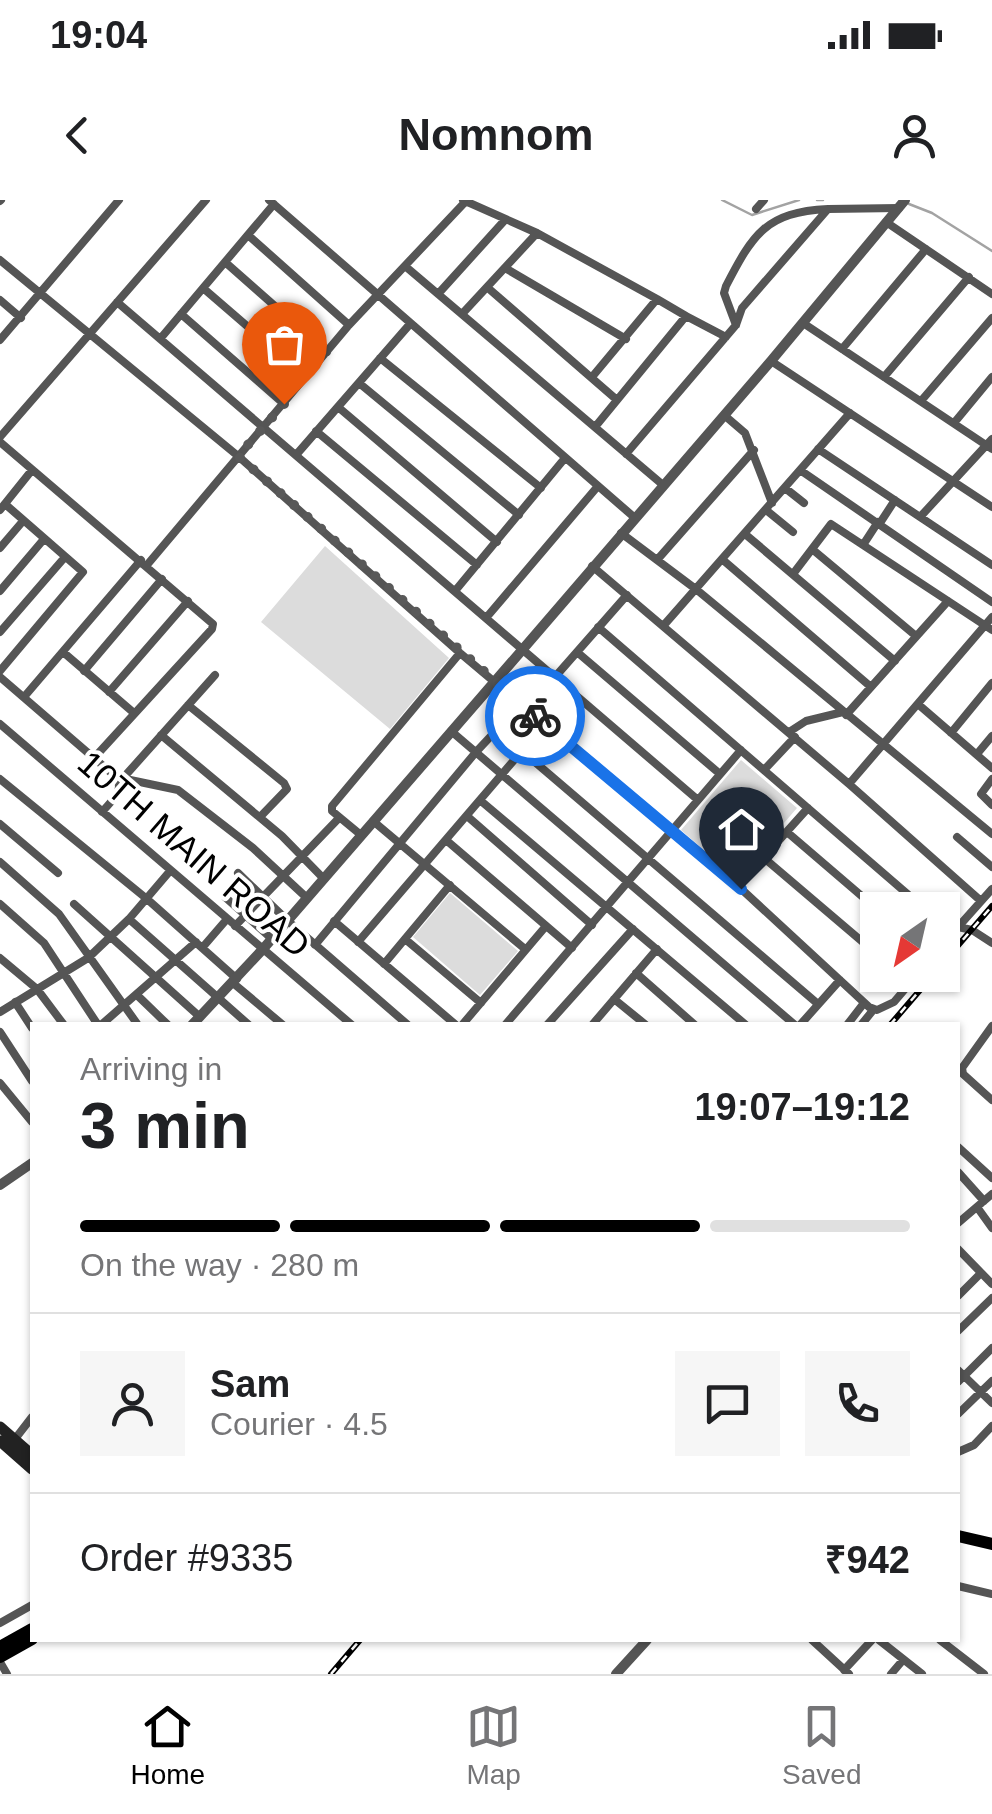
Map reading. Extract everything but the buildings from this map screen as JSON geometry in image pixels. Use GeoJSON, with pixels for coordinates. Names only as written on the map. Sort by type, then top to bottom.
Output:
{"type":"FeatureCollection","features":[{"type":"Feature","properties":{"kind":"main road"},"geometry":{"type":"LineString","coordinates":[[0,1427],[30,1453]]}},
{"type":"Feature","properties":{"kind":"main road"},"geometry":{"type":"LineString","coordinates":[[0,1441],[30,1467]]}},
{"type":"Feature","properties":{"kind":"main road"},"geometry":{"type":"LineString","coordinates":[[960,1532],[992,1536]]}},
{"type":"Feature","properties":{"kind":"main road"},"geometry":{"type":"LineString","coordinates":[[960,1533],[992,1544]]}},
{"type":"Feature","properties":{"kind":"main road"},"geometry":{"type":"LineString","coordinates":[[0,1647],[30,1631]]}},
{"type":"Feature","properties":{"kind":"main road"},"geometry":{"type":"LineString","coordinates":[[0,1660],[30,1641]]}},
{"type":"Feature","properties":{"kind":"street"},"geometry":{"type":"LineString","coordinates":[[0,340],[119,200]]}},
{"type":"Feature","properties":{"kind":"street"},"geometry":{"type":"LineString","coordinates":[[94,758],[214,626],[0,440],[206,200]]}},
{"type":"Feature","properties":{"kind":"street"},"geometry":{"type":"LineString","coordinates":[[24,697],[264,430],[349,325],[465,200],[537,233],[726,337]]}},
{"type":"Feature","properties":{"kind":"street"},"geometry":{"type":"LineString","coordinates":[[756,209],[764,200]]}},
{"type":"Feature","properties":{"kind":"street"},"geometry":{"type":"LineString","coordinates":[[160,339],[272,202],[634,518]]}},
{"type":"Feature","properties":{"kind":"street"},"geometry":{"type":"LineString","coordinates":[[736,325],[724,294],[726,286],[762,228],[794,212],[902,204]]}},
{"type":"Feature","properties":{"kind":"street"},"geometry":{"type":"LineString","coordinates":[[74,904],[157,978],[196,1021],[263,950],[902,204]]}},
{"type":"Feature","properties":{"kind":"street"},"geometry":{"type":"LineString","coordinates":[[626,454],[736,325],[742,308],[828,209]]}},
{"type":"Feature","properties":{"kind":"street"},"geometry":{"type":"LineString","coordinates":[[438,294],[504,221]]}},
{"type":"Feature","properties":{"kind":"street"},"geometry":{"type":"LineString","coordinates":[[886,222],[992,294]]}},
{"type":"Feature","properties":{"kind":"street"},"geometry":{"type":"LineString","coordinates":[[462,314],[537,233]]}},
{"type":"Feature","properties":{"kind":"street"},"geometry":{"type":"LineString","coordinates":[[248,235],[349,325]]}},
{"type":"Feature","properties":{"kind":"street"},"geometry":{"type":"LineString","coordinates":[[842,349],[926,250]]}},
{"type":"Feature","properties":{"kind":"street"},"geometry":{"type":"LineString","coordinates":[[0,260],[238,456],[460,652],[738,886],[874,1009]]}},
{"type":"Feature","properties":{"kind":"street"},"geometry":{"type":"LineString","coordinates":[[225,262],[326,352]]}},
{"type":"Feature","properties":{"kind":"street"},"geometry":{"type":"LineString","coordinates":[[405,266],[663,485]]}},
{"type":"Feature","properties":{"kind":"street"},"geometry":{"type":"LineString","coordinates":[[505,268],[626,339]]}},
{"type":"Feature","properties":{"kind":"street"},"geometry":{"type":"LineString","coordinates":[[884,377],[969,278]]}},
{"type":"Feature","properties":{"kind":"street"},"geometry":{"type":"LineString","coordinates":[[203,288],[306,377]]}},
{"type":"Feature","properties":{"kind":"street"},"geometry":{"type":"LineString","coordinates":[[488,288],[618,400]]}},
{"type":"Feature","properties":{"kind":"street"},"geometry":{"type":"LineString","coordinates":[[592,377],[657,299]]}},
{"type":"Feature","properties":{"kind":"street"},"geometry":{"type":"LineString","coordinates":[[0,300],[21,318]]}},
{"type":"Feature","properties":{"kind":"street"},"geometry":{"type":"LineString","coordinates":[[117,302],[698,800]]}},
{"type":"Feature","properties":{"kind":"street"},"geometry":{"type":"LineString","coordinates":[[181,314],[284,404]]}},
{"type":"Feature","properties":{"kind":"street"},"geometry":{"type":"LineString","coordinates":[[595,428],[686,316]]}},
{"type":"Feature","properties":{"kind":"street"},"geometry":{"type":"LineString","coordinates":[[921,402],[992,318]]}},
{"type":"Feature","properties":{"kind":"street"},"geometry":{"type":"LineString","coordinates":[[803,323],[990,444],[921,516]]}},
{"type":"Feature","properties":{"kind":"street"},"geometry":{"type":"LineString","coordinates":[[296,455],[410,324]]}},
{"type":"Feature","properties":{"kind":"street"},"geometry":{"type":"LineString","coordinates":[[380,358],[541,488]]}},
{"type":"Feature","properties":{"kind":"street"},"geometry":{"type":"LineString","coordinates":[[771,361],[992,507]]}},
{"type":"Feature","properties":{"kind":"street"},"geometry":{"type":"LineString","coordinates":[[954,422],[992,377]]}},
{"type":"Feature","properties":{"kind":"street"},"geometry":{"type":"LineString","coordinates":[[359,382],[519,515]]}},
{"type":"Feature","properties":{"kind":"street"},"geometry":{"type":"LineString","coordinates":[[338,407],[497,542]]}},
{"type":"Feature","properties":{"kind":"street"},"geometry":{"type":"LineString","coordinates":[[664,625],[850,413]]}},
{"type":"Feature","properties":{"kind":"street"},"geometry":{"type":"LineString","coordinates":[[724,415],[745,433],[754,450],[769,506],[793,532]]}},
{"type":"Feature","properties":{"kind":"street"},"geometry":{"type":"LineString","coordinates":[[316,431],[477,565]]}},
{"type":"Feature","properties":{"kind":"street"},"geometry":{"type":"LineString","coordinates":[[657,560],[754,450]]}},
{"type":"Feature","properties":{"kind":"street"},"geometry":{"type":"LineString","coordinates":[[818,450],[992,565]]}},
{"type":"Feature","properties":{"kind":"street"},"geometry":{"type":"LineString","coordinates":[[455,591],[565,458]]}},
{"type":"Feature","properties":{"kind":"street"},"geometry":{"type":"LineString","coordinates":[[32,470],[3,507],[82,572],[0,674],[120,777],[178,790],[252,848],[307,898]]}},
{"type":"Feature","properties":{"kind":"street"},"geometry":{"type":"LineString","coordinates":[[800,470],[992,602]]}},
{"type":"Feature","properties":{"kind":"street"},"geometry":{"type":"LineString","coordinates":[[486,618],[598,486]]}},
{"type":"Feature","properties":{"kind":"street"},"geometry":{"type":"LineString","coordinates":[[785,488],[804,503]]}},
{"type":"Feature","properties":{"kind":"street"},"geometry":{"type":"LineString","coordinates":[[863,545],[895,500]]}},
{"type":"Feature","properties":{"kind":"street"},"geometry":{"type":"LineString","coordinates":[[0,548],[23,521]]}},
{"type":"Feature","properties":{"kind":"street"},"geometry":{"type":"LineString","coordinates":[[793,574],[831,524],[990,624],[848,784]]}},
{"type":"Feature","properties":{"kind":"street"},"geometry":{"type":"LineString","coordinates":[[621,533],[697,590],[992,834]]}},
{"type":"Feature","properties":{"kind":"street"},"geometry":{"type":"LineString","coordinates":[[746,534],[894,660]]}},
{"type":"Feature","properties":{"kind":"street"},"geometry":{"type":"LineString","coordinates":[[0,591],[44,539]]}},
{"type":"Feature","properties":{"kind":"street"},"geometry":{"type":"LineString","coordinates":[[812,548],[916,636]]}},
{"type":"Feature","properties":{"kind":"street"},"geometry":{"type":"LineString","coordinates":[[0,632],[65,558]]}},
{"type":"Feature","properties":{"kind":"street"},"geometry":{"type":"LineString","coordinates":[[723,560],[871,687]]}},
{"type":"Feature","properties":{"kind":"street"},"geometry":{"type":"LineString","coordinates":[[592,566],[982,901]]}},
{"type":"Feature","properties":{"kind":"street"},"geometry":{"type":"LineString","coordinates":[[84,671],[162,578]]}},
{"type":"Feature","properties":{"kind":"street"},"geometry":{"type":"LineString","coordinates":[[555,677],[628,594]]}},
{"type":"Feature","properties":{"kind":"street"},"geometry":{"type":"LineString","coordinates":[[109,692],[188,601]]}},
{"type":"Feature","properties":{"kind":"street"},"geometry":{"type":"LineString","coordinates":[[764,770],[806,721],[844,713],[948,601]]}},
{"type":"Feature","properties":{"kind":"street"},"geometry":{"type":"LineString","coordinates":[[598,627],[905,892]]}},
{"type":"Feature","properties":{"kind":"street"},"geometry":{"type":"LineString","coordinates":[[62,652],[134,714]]}},
{"type":"Feature","properties":{"kind":"street"},"geometry":{"type":"LineString","coordinates":[[361,836],[339,818],[332,806],[460,652]]}},
{"type":"Feature","properties":{"kind":"street"},"geometry":{"type":"LineString","coordinates":[[577,652],[720,774]]}},
{"type":"Feature","properties":{"kind":"street"},"geometry":{"type":"LineString","coordinates":[[102,812],[120,792],[120,777],[215,675]]}},
{"type":"Feature","properties":{"kind":"street"},"geometry":{"type":"LineString","coordinates":[[951,733],[992,683]]}},
{"type":"Feature","properties":{"kind":"street"},"geometry":{"type":"LineString","coordinates":[[316,945],[476,752],[521,704]]}},
{"type":"Feature","properties":{"kind":"street"},"geometry":{"type":"LineString","coordinates":[[918,705],[992,768]]}},
{"type":"Feature","properties":{"kind":"street"},"geometry":{"type":"LineString","coordinates":[[188,706],[284,782],[285,794],[260,817]]}},
{"type":"Feature","properties":{"kind":"street","name":"10TH MAIN ROAD"},"geometry":{"type":"LineString","coordinates":[[0,724],[348,1022]]}},
{"type":"Feature","properties":{"kind":"street"},"geometry":{"type":"LineString","coordinates":[[358,942],[545,724]]}},
{"type":"Feature","properties":{"kind":"street"},"geometry":{"type":"LineString","coordinates":[[452,730],[794,1022]]}},
{"type":"Feature","properties":{"kind":"street"},"geometry":{"type":"LineString","coordinates":[[161,735],[260,817],[324,879]]}},
{"type":"Feature","properties":{"kind":"street"},"geometry":{"type":"LineString","coordinates":[[977,754],[992,736]]}},
{"type":"Feature","properties":{"kind":"street"},"geometry":{"type":"LineString","coordinates":[[509,1022],[741,750]]}},
{"type":"Feature","properties":{"kind":"street"},"geometry":{"type":"LineString","coordinates":[[522,751],[818,1004]]}},
{"type":"Feature","properties":{"kind":"street"},"geometry":{"type":"LineString","coordinates":[[0,779],[146,898],[279,1022]]}},
{"type":"Feature","properties":{"kind":"street"},"geometry":{"type":"LineString","coordinates":[[992,779],[981,794],[992,805]]}},
{"type":"Feature","properties":{"kind":"street"},"geometry":{"type":"LineString","coordinates":[[481,801],[742,1022]]}},
{"type":"Feature","properties":{"kind":"street"},"geometry":{"type":"LineString","coordinates":[[738,886],[808,808]]}},
{"type":"Feature","properties":{"kind":"street"},"geometry":{"type":"LineString","coordinates":[[468,816],[592,925]]}},
{"type":"Feature","properties":{"kind":"street"},"geometry":{"type":"LineString","coordinates":[[104,1022],[178,960],[244,913],[339,818]]}},
{"type":"Feature","properties":{"kind":"street"},"geometry":{"type":"LineString","coordinates":[[373,821],[525,950]]}},
{"type":"Feature","properties":{"kind":"street"},"geometry":{"type":"LineString","coordinates":[[0,824],[58,873]]}},
{"type":"Feature","properties":{"kind":"street"},"geometry":{"type":"LineString","coordinates":[[787,832],[860,895]]}},
{"type":"Feature","properties":{"kind":"street"},"geometry":{"type":"LineString","coordinates":[[957,837],[992,867]]}},
{"type":"Feature","properties":{"kind":"street"},"geometry":{"type":"LineString","coordinates":[[446,840],[572,948]]}},
{"type":"Feature","properties":{"kind":"street"},"geometry":{"type":"LineString","coordinates":[[764,858],[860,941]]}},
{"type":"Feature","properties":{"kind":"street"},"geometry":{"type":"LineString","coordinates":[[0,862],[59,914],[136,1022]]}},
{"type":"Feature","properties":{"kind":"street"},"geometry":{"type":"LineString","coordinates":[[0,1012],[88,958],[129,919],[170,871]]}},
{"type":"Feature","properties":{"kind":"street"},"geometry":{"type":"LineString","coordinates":[[238,872],[405,1022]]}},
{"type":"Feature","properties":{"kind":"street"},"geometry":{"type":"LineString","coordinates":[[384,964],[450,886]]}},
{"type":"Feature","properties":{"kind":"street"},"geometry":{"type":"LineString","coordinates":[[960,925],[992,889]]}},
{"type":"Feature","properties":{"kind":"street"},"geometry":{"type":"LineString","coordinates":[[225,897],[272,939]]}},
{"type":"Feature","properties":{"kind":"street"},"geometry":{"type":"LineString","coordinates":[[0,904],[44,943],[98,1022]]}},
{"type":"Feature","properties":{"kind":"street"},"geometry":{"type":"LineString","coordinates":[[129,919],[246,1022]]}},
{"type":"Feature","properties":{"kind":"street"},"geometry":{"type":"LineString","coordinates":[[334,921],[455,1022]]}},
{"type":"Feature","properties":{"kind":"street"},"geometry":{"type":"LineString","coordinates":[[462,1022],[546,926]]}},
{"type":"Feature","properties":{"kind":"street"},"geometry":{"type":"LineString","coordinates":[[550,1022],[633,928]]}},
{"type":"Feature","properties":{"kind":"street"},"geometry":{"type":"LineString","coordinates":[[960,930],[972,930],[991,940]]}},
{"type":"Feature","properties":{"kind":"street"},"geometry":{"type":"LineString","coordinates":[[406,938],[481,1002]]}},
{"type":"Feature","properties":{"kind":"street"},"geometry":{"type":"LineString","coordinates":[[594,1022],[657,949]]}},
{"type":"Feature","properties":{"kind":"street"},"geometry":{"type":"LineString","coordinates":[[0,958],[38,989],[62,1022]]}},
{"type":"Feature","properties":{"kind":"street"},"geometry":{"type":"LineString","coordinates":[[636,973],[692,1022]]}},
{"type":"Feature","properties":{"kind":"street"},"geometry":{"type":"LineString","coordinates":[[801,1022],[840,980]]}},
{"type":"Feature","properties":{"kind":"street"},"geometry":{"type":"LineString","coordinates":[[863,1022],[874,1009],[894,1002],[902,992]]}},
{"type":"Feature","properties":{"kind":"street"},"geometry":{"type":"LineString","coordinates":[[138,996],[165,1022]]}},
{"type":"Feature","properties":{"kind":"street"},"geometry":{"type":"LineString","coordinates":[[614,998],[642,1022]]}},
{"type":"Feature","properties":{"kind":"street"},"geometry":{"type":"LineString","coordinates":[[15,1002],[30,1025]]}},
{"type":"Feature","properties":{"kind":"street"},"geometry":{"type":"LineString","coordinates":[[849,1022],[864,1003]]}},
{"type":"Feature","properties":{"kind":"street"},"geometry":{"type":"LineString","coordinates":[[992,1026],[962,1068],[963,1074],[992,1100]]}},
{"type":"Feature","properties":{"kind":"street"},"geometry":{"type":"LineString","coordinates":[[0,1032],[30,1076]]}},
{"type":"Feature","properties":{"kind":"street"},"geometry":{"type":"LineString","coordinates":[[0,1083],[30,1120]]}},
{"type":"Feature","properties":{"kind":"street"},"geometry":{"type":"LineString","coordinates":[[960,1149],[992,1178]]}},
{"type":"Feature","properties":{"kind":"street"},"geometry":{"type":"LineString","coordinates":[[960,1169],[970,1158]]}},
{"type":"Feature","properties":{"kind":"street"},"geometry":{"type":"LineString","coordinates":[[3,1179],[30,1164]]}},
{"type":"Feature","properties":{"kind":"street"},"geometry":{"type":"LineString","coordinates":[[960,1173],[984,1201],[992,1228]]}},
{"type":"Feature","properties":{"kind":"street"},"geometry":{"type":"LineString","coordinates":[[960,1217],[984,1201]]}},
{"type":"Feature","properties":{"kind":"street"},"geometry":{"type":"LineString","coordinates":[[960,1253],[992,1284]]}},
{"type":"Feature","properties":{"kind":"street"},"geometry":{"type":"LineString","coordinates":[[960,1294],[982,1273]]}},
{"type":"Feature","properties":{"kind":"street"},"geometry":{"type":"LineString","coordinates":[[960,1329],[992,1298]]}},
{"type":"Feature","properties":{"kind":"street"},"geometry":{"type":"LineString","coordinates":[[992,1348],[960,1376],[992,1403]]}},
{"type":"Feature","properties":{"kind":"street"},"geometry":{"type":"LineString","coordinates":[[960,1412],[992,1381]]}},
{"type":"Feature","properties":{"kind":"street"},"geometry":{"type":"LineString","coordinates":[[15,1439],[30,1420]]}},
{"type":"Feature","properties":{"kind":"street"},"geometry":{"type":"LineString","coordinates":[[960,1451],[974,1445],[992,1426]]}},
{"type":"Feature","properties":{"kind":"street"},"geometry":{"type":"LineString","coordinates":[[960,1586],[992,1594]]}},
{"type":"Feature","properties":{"kind":"street"},"geometry":{"type":"LineString","coordinates":[[0,1622],[30,1606]]}},
{"type":"Feature","properties":{"kind":"street"},"geometry":{"type":"LineString","coordinates":[[616,1674],[645,1642]]}},
{"type":"Feature","properties":{"kind":"street"},"geometry":{"type":"LineString","coordinates":[[814,1642],[847,1672],[873,1642]]}},
{"type":"Feature","properties":{"kind":"street"},"geometry":{"type":"LineString","coordinates":[[878,1642],[922,1674]]}},
{"type":"Feature","properties":{"kind":"street"},"geometry":{"type":"LineString","coordinates":[[943,1642],[988,1673]]}},
{"type":"Feature","properties":{"kind":"street"},"geometry":{"type":"LineString","coordinates":[[0,1660],[7,1674]]}},
{"type":"Feature","properties":{"kind":"street"},"geometry":{"type":"LineString","coordinates":[[891,1674],[903,1660]]}},
{"type":"Feature","properties":{"kind":"shaded area"},"geometry":{"type":"Polygon","coordinates":[[[325,546],[449,658],[390,729],[261,622],[325,546]]]}},
{"type":"Feature","properties":{"kind":"shaded area"},"geometry":{"type":"Polygon","coordinates":[[[741,760],[797,808],[736,878],[681,830],[741,760]]]}},
{"type":"Feature","properties":{"kind":"shaded area"},"geometry":{"type":"Polygon","coordinates":[[[450,893],[518,951],[480,995],[413,937],[450,893]]]}},
{"type":"Feature","properties":{"kind":"waterway"},"geometry":{"type":"LineString","coordinates":[[722,200],[752,215],[799,200]]}},
{"type":"Feature","properties":{"kind":"waterway"},"geometry":{"type":"LineString","coordinates":[[817,200],[823,200]]}},
{"type":"Feature","properties":{"kind":"waterway"},"geometry":{"type":"LineString","coordinates":[[909,204],[932,213],[992,251]]}},
{"type":"Feature","properties":{"kind":"railway"},"geometry":{"type":"LineString","coordinates":[[960,943],[992,906]]}},
{"type":"Feature","properties":{"kind":"railway"},"geometry":{"type":"LineString","coordinates":[[893,1022],[918,992]]}},
{"type":"Feature","properties":{"kind":"railway"},"geometry":{"type":"LineString","coordinates":[[331,1674],[358,1642]]}},
{"type":"Feature","properties":{"kind":"way so far"},"geometry":{"type":"LineString","coordinates":[[284,404],[238,456],[535,716]]}},
{"type":"Feature","properties":{"kind":"route"},"geometry":{"type":"LineString","coordinates":[[535,716],[741,889]]}}]}
